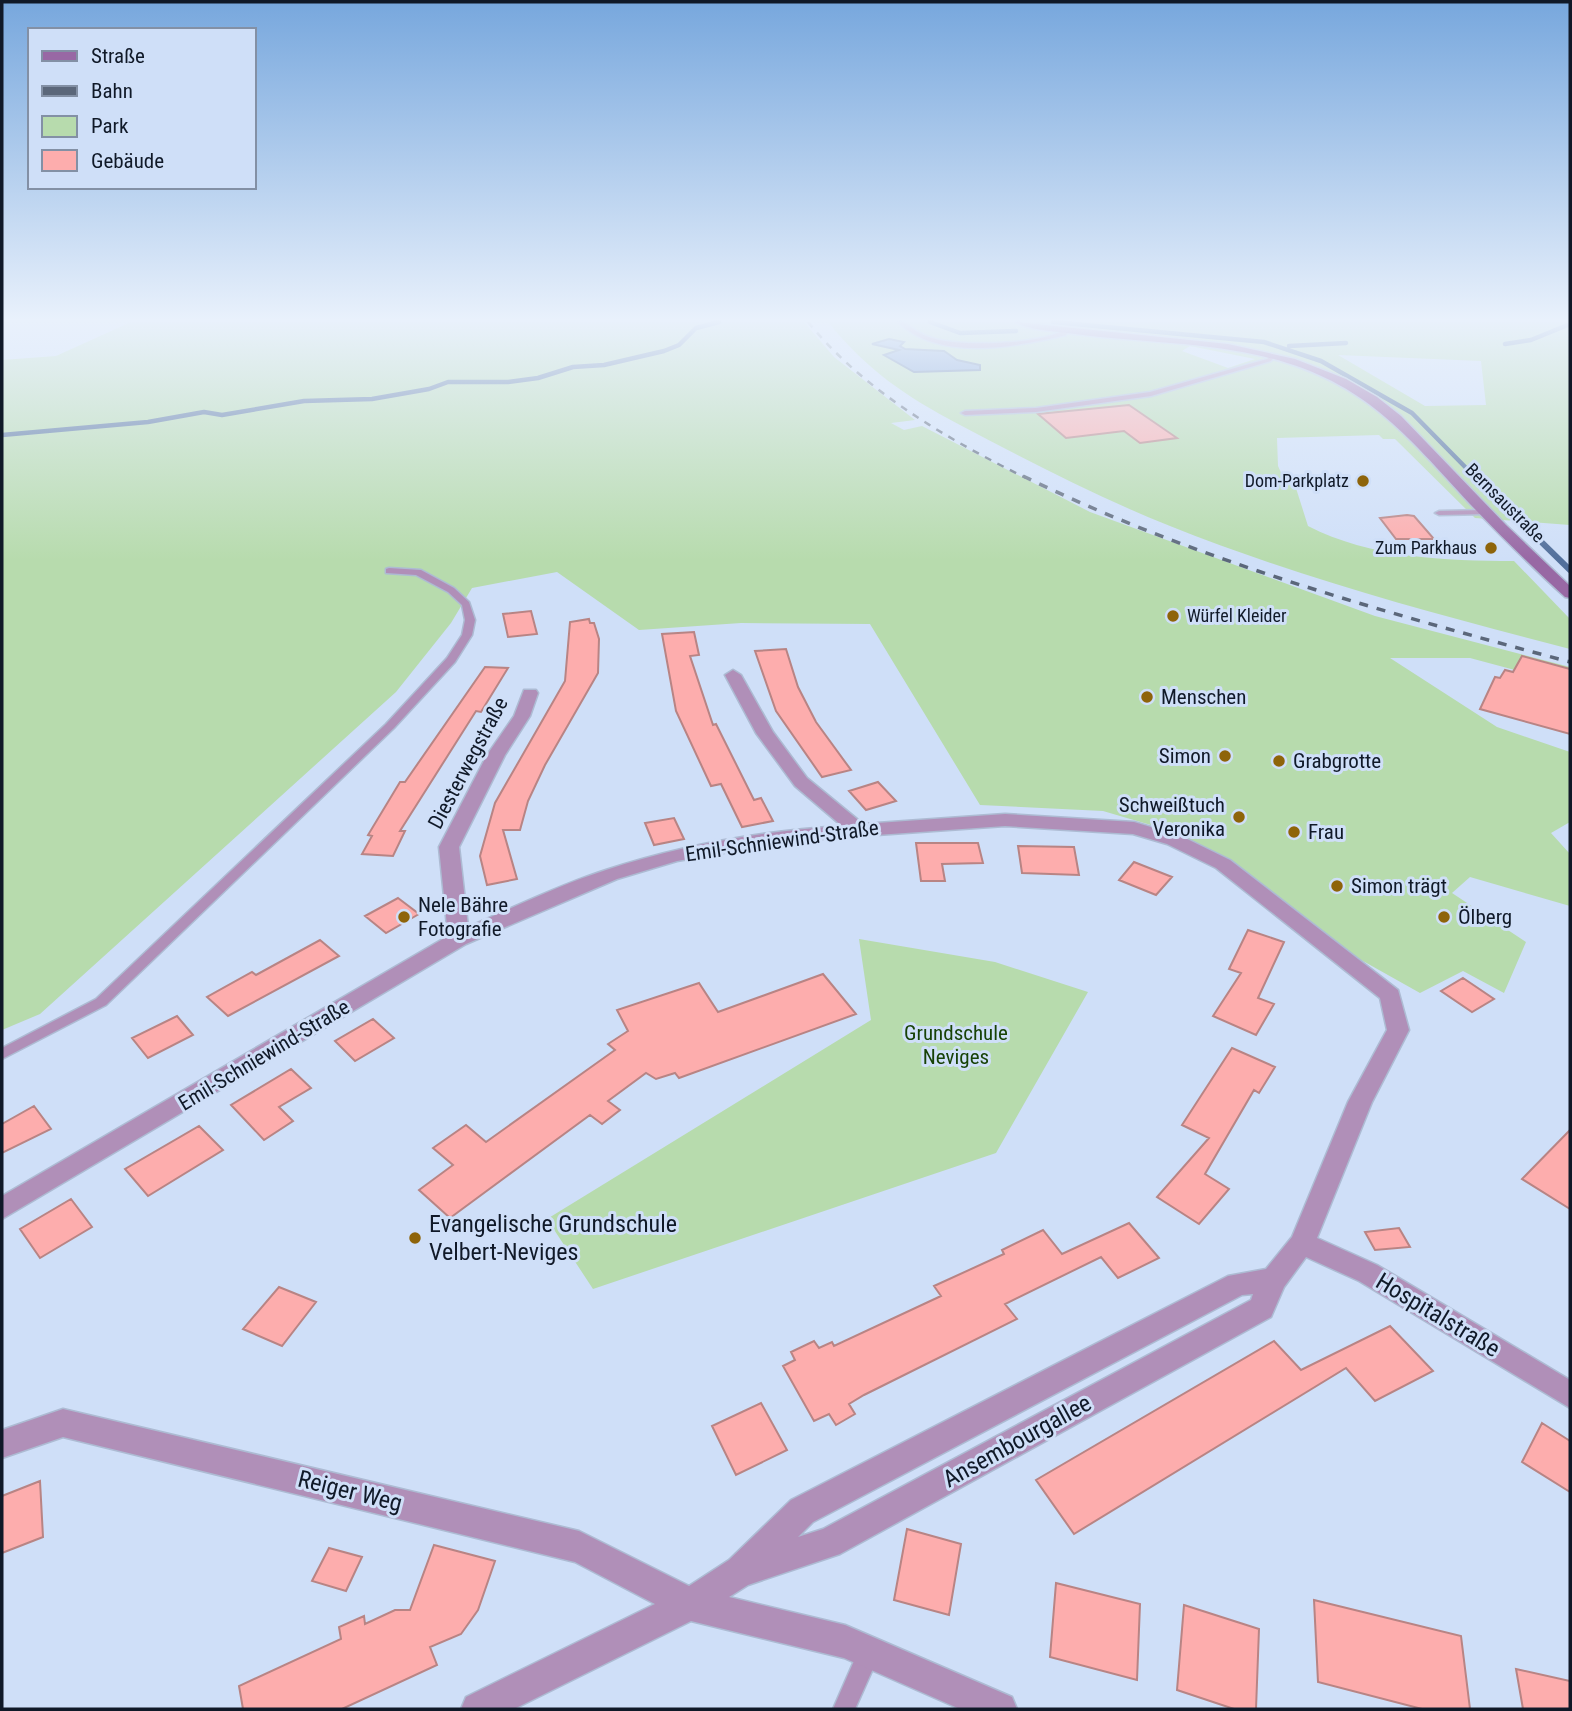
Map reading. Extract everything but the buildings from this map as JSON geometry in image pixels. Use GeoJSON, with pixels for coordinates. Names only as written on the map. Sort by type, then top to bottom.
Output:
{"type":"FeatureCollection","features":[{"type":"Feature","properties":{"kind":"main road","name":"Bernsaustraße"},"geometry":{"type":"LineString","coordinates":[[1373,402],[1385,409],[1485,512],[1570,594]]}},
{"type":"Feature","properties":{"kind":"street"},"geometry":{"type":"LineString","coordinates":[[733,675],[765,733],[801,782],[857,829]]}},
{"type":"Feature","properties":{"kind":"street","name":"Diesterwegstraße"},"geometry":{"type":"LineString","coordinates":[[459,939],[449,847],[496,755],[522,716],[530,693]]}},
{"type":"Feature","properties":{"kind":"street","name":"Emil-Schniewind-Straße"},"geometry":{"type":"LineString","coordinates":[[2,1209],[459,939],[610,875],[674,856],[790,835],[1005,820],[1134,828],[1174,840],[1223,864],[1390,995]]}},
{"type":"Feature","properties":{"kind":"street","name":"Ansembourgallee"},"geometry":{"type":"LineString","coordinates":[[740,1571],[829,1543],[1261,1308],[1273,1279],[1302,1243],[1360,1102],[1398,1030],[1390,995]]}},
{"type":"Feature","properties":{"kind":"street","name":"Hospitalstraße"},"geometry":{"type":"LineString","coordinates":[[1302,1243],[1368,1273],[1570,1395]]}},
{"type":"Feature","properties":{"kind":"street","name":"Ansembourgallee"},"geometry":{"type":"LineString","coordinates":[[478,1709],[690,1604],[740,1571],[802,1511],[1238,1284],[1273,1279]]}},
{"type":"Feature","properties":{"kind":"street","name":"Reiger Weg"},"geometry":{"type":"LineString","coordinates":[[2,1444],[63,1423],[264,1469],[579,1547],[690,1604],[845,1643],[1000,1709]]}},
{"type":"Feature","properties":{"kind":"lane"},"geometry":{"type":"LineString","coordinates":[[965,413],[1036,410],[1094,402]]}},
{"type":"Feature","properties":{"kind":"lane"},"geometry":{"type":"LineString","coordinates":[[1439,513],[1485,512]]}},
{"type":"Feature","properties":{"kind":"lane"},"geometry":{"type":"LineString","coordinates":[[2,1054],[101,1002],[390,726],[451,660],[467,635],[470,620],[466,604],[451,590],[418,572],[389,571]]}},
{"type":"Feature","properties":{"kind":"lane"},"geometry":{"type":"LineString","coordinates":[[844,1709],[870,1653]]}},
{"type":"Feature","properties":{"kind":"green space"},"geometry":{"type":"Polygon","coordinates":[[[2,402],[892,402],[915,420],[891,423],[904,430],[922,426],[1090,512],[1375,616],[1570,667],[1570,685],[1470,658],[1390,658],[1497,727],[1570,752],[1570,822],[1551,833],[1570,854],[1570,906],[1470,877],[1452,893],[1526,942],[1504,993],[1463,971],[1420,993],[1297,924],[1161,828],[1103,811],[980,805],[870,624],[741,623],[639,630],[557,572],[472,588],[451,623],[396,692],[40,1014],[2,1030],[2,402]]]}},
{"type":"Feature","properties":{"kind":"green space"},"geometry":{"type":"Polygon","coordinates":[[[920,402],[1418,402],[1425,406],[1486,405],[1486,402],[1570,402],[1570,525],[1475,518],[1395,439],[1383,439],[1379,435],[1277,438],[1278,466],[1283,477],[1295,485],[1308,526],[1332,537],[1382,551],[1461,560],[1514,561],[1570,619],[1570,649],[1318,579],[1219,545],[1090,491],[920,402]]]}},
{"type":"Feature","properties":{"kind":"green space","name":"Grundschule Neviges"},"geometry":{"type":"Polygon","coordinates":[[[859,939],[995,962],[1088,992],[996,1153],[593,1289],[547,1219],[871,1020],[859,939]]]}},
{"type":"Feature","properties":{"kind":"waterway"},"geometry":{"type":"LineString","coordinates":[[2,435],[148,422],[204,412],[222,415],[299,402]]}},
{"type":"Feature","properties":{"kind":"waterway"},"geometry":{"type":"LineString","coordinates":[[1392,402],[1412,413],[1475,477]]}},
{"type":"Feature","properties":{"kind":"waterway"},"geometry":{"type":"LineString","coordinates":[[1475,477],[1570,570]]}},
{"type":"Feature","properties":{"kind":"railway"},"geometry":{"type":"LineString","coordinates":[[896,402],[966,447],[1026,478]]}},
{"type":"Feature","properties":{"kind":"railway"},"geometry":{"type":"LineString","coordinates":[[1023,476],[1156,534],[1223,559],[1361,604],[1570,662]]}},
{"type":"Feature","properties":{"kind":"place","name":"Dom-Parkplatz"},"geometry":{"type":"Point","coordinates":[1363,481]}},
{"type":"Feature","properties":{"kind":"place","name":"Zum Parkhaus"},"geometry":{"type":"Point","coordinates":[1491,548]}},
{"type":"Feature","properties":{"kind":"place","name":"Würfel Kleider"},"geometry":{"type":"Point","coordinates":[1173,616]}},
{"type":"Feature","properties":{"kind":"place","name":"Menschen"},"geometry":{"type":"Point","coordinates":[1147,697]}},
{"type":"Feature","properties":{"kind":"place","name":"Simon"},"geometry":{"type":"Point","coordinates":[1225,756]}},
{"type":"Feature","properties":{"kind":"place","name":"Grabgrotte"},"geometry":{"type":"Point","coordinates":[1279,761]}},
{"type":"Feature","properties":{"kind":"place","name":"Schweißtuch Veronika"},"geometry":{"type":"Point","coordinates":[1239,817]}},
{"type":"Feature","properties":{"kind":"place","name":"Frau"},"geometry":{"type":"Point","coordinates":[1294,832]}},
{"type":"Feature","properties":{"kind":"place","name":"Simon trägt"},"geometry":{"type":"Point","coordinates":[1337,886]}},
{"type":"Feature","properties":{"kind":"place","name":"Nele Bähre Fotografie"},"geometry":{"type":"Point","coordinates":[404,917]}},
{"type":"Feature","properties":{"kind":"place","name":"Ölberg"},"geometry":{"type":"Point","coordinates":[1444,917]}},
{"type":"Feature","properties":{"kind":"place","name":"Evangelische Grundschule Velbert-Neviges"},"geometry":{"type":"Point","coordinates":[415,1238]}}]}
